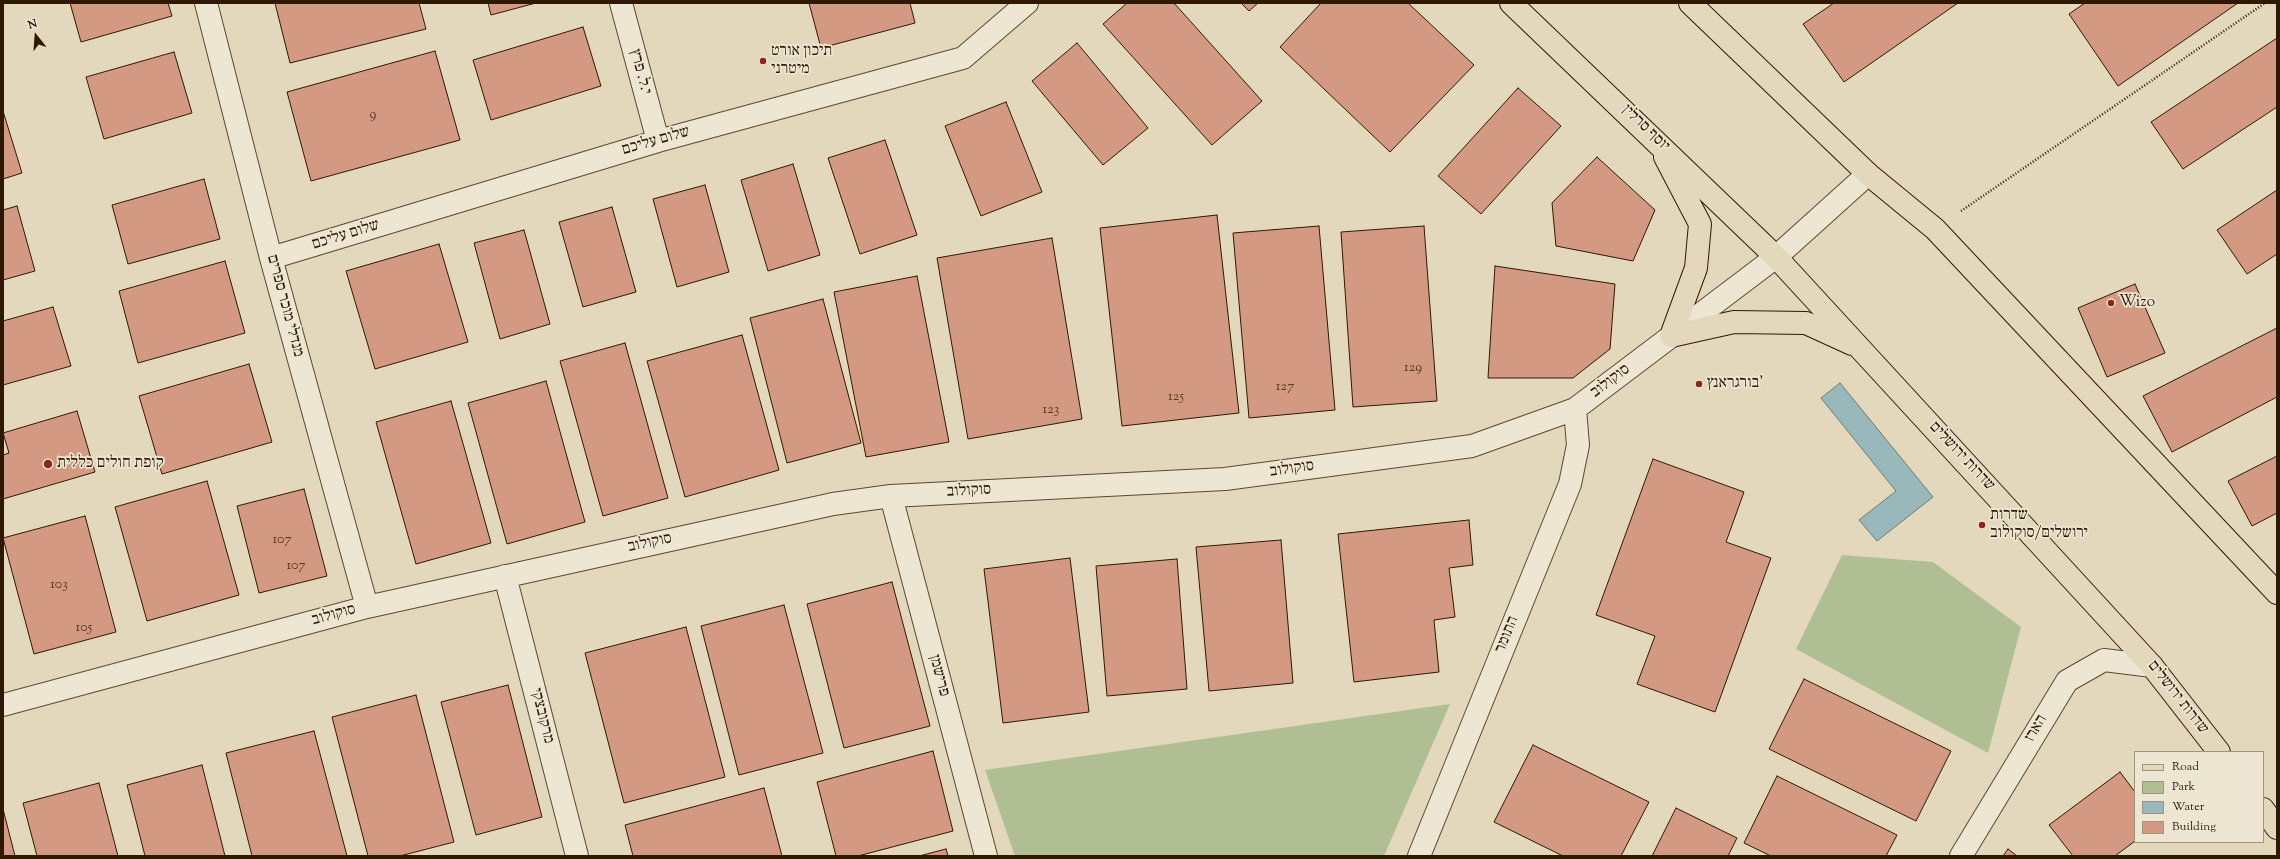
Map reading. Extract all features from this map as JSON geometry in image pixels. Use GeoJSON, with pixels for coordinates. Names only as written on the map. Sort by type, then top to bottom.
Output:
{"type":"FeatureCollection","features":[{"type":"Feature","properties":{"kind":"main road","name":"יוסף סרלין"},"geometry":{"type":"LineString","coordinates":[[1511,3],[1776,256]]}},
{"type":"Feature","properties":{"kind":"main road"},"geometry":{"type":"LineString","coordinates":[[1690,3],[1868,174],[1934,229],[2277,593]]}},
{"type":"Feature","properties":{"kind":"main road"},"geometry":{"type":"LineString","coordinates":[[1656,140],[1700,224],[1696,268],[1671,336]]}},
{"type":"Feature","properties":{"kind":"main road","name":"שדרות ירושלים"},"geometry":{"type":"LineString","coordinates":[[1776,256],[2152,666],[2218,751]]}},
{"type":"Feature","properties":{"kind":"main road"},"geometry":{"type":"LineString","coordinates":[[1671,336],[1734,322],[1806,323],[1861,348]]}},
{"type":"Feature","properties":{"kind":"main road"},"geometry":{"type":"LineString","coordinates":[[2264,810],[2277,828]]}},
{"type":"Feature","properties":{"kind":"street","name":"מנדלי מוכר ספרים"},"geometry":{"type":"LineString","coordinates":[[206,3],[271,258],[367,607]]}},
{"type":"Feature","properties":{"kind":"street","name":"י.ל. פרץ"},"geometry":{"type":"LineString","coordinates":[[621,3],[658,141]]}},
{"type":"Feature","properties":{"kind":"street","name":"שלום עליכם"},"geometry":{"type":"LineString","coordinates":[[271,258],[658,141],[963,58],[1027,3]]}},
{"type":"Feature","properties":{"kind":"street","name":"סוקולוב"},"geometry":{"type":"LineString","coordinates":[[3,705],[367,607],[833,504],[891,496],[1225,479],[1472,446],[1576,408],[1776,256],[1868,174]]}},
{"type":"Feature","properties":{"kind":"street","name":"התומר"},"geometry":{"type":"LineString","coordinates":[[1418,856],[1570,484],[1578,445],[1576,408]]}},
{"type":"Feature","properties":{"kind":"street","name":"פרישמן"},"geometry":{"type":"LineString","coordinates":[[891,496],[986,856]]}},
{"type":"Feature","properties":{"kind":"street","name":"מרקובצקי"},"geometry":{"type":"LineString","coordinates":[[505,576],[578,856]]}},
{"type":"Feature","properties":{"kind":"street","name":"הארז"},"geometry":{"type":"LineString","coordinates":[[1961,856],[2067,681],[2104,660],[2152,666]]}},
{"type":"Feature","properties":{"kind":"path"},"geometry":{"type":"LineString","coordinates":[[1934,229],[2265,3]]}},
{"type":"Feature","properties":{"kind":"green space"},"geometry":{"type":"Polygon","coordinates":[[[1842,555],[1933,562],[2021,627],[1988,753],[1796,649],[1842,555]]]}},
{"type":"Feature","properties":{"kind":"green space"},"geometry":{"type":"Polygon","coordinates":[[[1450,704],[1384,856],[1015,856],[985,770],[1450,704]]]}},
{"type":"Feature","properties":{"kind":"water"},"geometry":{"type":"Polygon","coordinates":[[[1840,383],[1933,497],[1877,541],[1859,520],[1896,491],[1821,398],[1840,383]]]}},
{"type":"Feature","properties":{"kind":"building"},"geometry":{"type":"Polygon","coordinates":[[[70,3],[168,3],[172,16],[81,42],[70,3]]]}},
{"type":"Feature","properties":{"kind":"building"},"geometry":{"type":"Polygon","coordinates":[[[275,3],[419,3],[426,29],[290,63],[275,3]]]}},
{"type":"Feature","properties":{"kind":"building"},"geometry":{"type":"Polygon","coordinates":[[[488,3],[536,3],[491,15],[488,3]]]}},
{"type":"Feature","properties":{"kind":"building"},"geometry":{"type":"Polygon","coordinates":[[[809,3],[910,3],[915,23],[821,48],[809,3]]]}},
{"type":"Feature","properties":{"kind":"building"},"geometry":{"type":"Polygon","coordinates":[[[1127,3],[1174,3],[1262,101],[1212,145],[1103,24],[1127,3]]]}},
{"type":"Feature","properties":{"kind":"building"},"geometry":{"type":"Polygon","coordinates":[[[1241,3],[1258,3],[1249,11],[1241,3]]]}},
{"type":"Feature","properties":{"kind":"building"},"geometry":{"type":"Polygon","coordinates":[[[1321,3],[1408,3],[1474,65],[1390,152],[1280,47],[1321,3]]]}},
{"type":"Feature","properties":{"kind":"building"},"geometry":{"type":"Polygon","coordinates":[[[1834,3],[1958,3],[1844,82],[1803,24],[1834,3]]]}},
{"type":"Feature","properties":{"kind":"building"},"geometry":{"type":"Polygon","coordinates":[[[2085,3],[2238,3],[2118,86],[2069,14],[2085,3]]]}},
{"type":"Feature","properties":{"kind":"building"},"geometry":{"type":"Polygon","coordinates":[[[583,27],[601,86],[491,120],[473,60],[583,27]]]}},
{"type":"Feature","properties":{"kind":"building"},"geometry":{"type":"Polygon","coordinates":[[[2277,38],[2277,107],[2183,169],[2151,122],[2277,38]]]}},
{"type":"Feature","properties":{"kind":"building"},"geometry":{"type":"Polygon","coordinates":[[[1077,43],[1148,128],[1103,165],[1032,81],[1077,43]]]}},
{"type":"Feature","properties":{"kind":"building"},"geometry":{"type":"Polygon","coordinates":[[[435,51],[460,140],[311,181],[287,92],[435,51]]]}},
{"type":"Feature","properties":{"kind":"building"},"geometry":{"type":"Polygon","coordinates":[[[174,52],[192,113],[104,139],[86,77],[174,52]]]}},
{"type":"Feature","properties":{"kind":"building"},"geometry":{"type":"Polygon","coordinates":[[[1518,88],[1561,126],[1481,214],[1438,176],[1518,88]]]}},
{"type":"Feature","properties":{"kind":"building"},"geometry":{"type":"Polygon","coordinates":[[[1006,102],[1042,192],[981,216],[945,126],[1006,102]]]}},
{"type":"Feature","properties":{"kind":"building"},"geometry":{"type":"Polygon","coordinates":[[[3,111],[22,173],[3,179],[3,111]]]}},
{"type":"Feature","properties":{"kind":"building"},"geometry":{"type":"Polygon","coordinates":[[[885,140],[917,235],[860,254],[828,158],[885,140]]]}},
{"type":"Feature","properties":{"kind":"building"},"geometry":{"type":"Polygon","coordinates":[[[1597,157],[1655,210],[1633,261],[1556,246],[1552,203],[1597,157]]]}},
{"type":"Feature","properties":{"kind":"building"},"geometry":{"type":"Polygon","coordinates":[[[793,164],[820,255],[768,271],[741,180],[793,164]]]}},
{"type":"Feature","properties":{"kind":"building"},"geometry":{"type":"Polygon","coordinates":[[[204,179],[220,239],[128,264],[112,205],[204,179]]]}},
{"type":"Feature","properties":{"kind":"building"},"geometry":{"type":"Polygon","coordinates":[[[705,185],[729,272],[677,287],[653,199],[705,185]]]}},
{"type":"Feature","properties":{"kind":"building"},"geometry":{"type":"Polygon","coordinates":[[[2277,190],[2277,254],[2247,274],[2217,230],[2277,190]]]}},
{"type":"Feature","properties":{"kind":"building"},"geometry":{"type":"Polygon","coordinates":[[[17,206],[35,271],[3,280],[3,210],[17,206]]]}},
{"type":"Feature","properties":{"kind":"building"},"geometry":{"type":"Polygon","coordinates":[[[612,207],[636,292],[583,307],[559,222],[612,207]]]}},
{"type":"Feature","properties":{"kind":"building"},"geometry":{"type":"Polygon","coordinates":[[[1217,215],[1239,413],[1122,426],[1100,228],[1217,215]]]}},
{"type":"Feature","properties":{"kind":"building"},"geometry":{"type":"Polygon","coordinates":[[[1319,226],[1335,410],[1249,418],[1233,233],[1319,226]]]}},
{"type":"Feature","properties":{"kind":"building"},"geometry":{"type":"Polygon","coordinates":[[[1424,226],[1437,401],[1353,407],[1341,232],[1424,226]]]}},
{"type":"Feature","properties":{"kind":"building"},"geometry":{"type":"Polygon","coordinates":[[[524,230],[550,324],[500,339],[474,243],[524,230]]]}},
{"type":"Feature","properties":{"kind":"building"},"geometry":{"type":"Polygon","coordinates":[[[1052,238],[1082,419],[968,439],[937,258],[1052,238]]]}},
{"type":"Feature","properties":{"kind":"building"},"geometry":{"type":"Polygon","coordinates":[[[439,244],[468,342],[375,369],[346,271],[439,244]]]}},
{"type":"Feature","properties":{"kind":"building"},"geometry":{"type":"Polygon","coordinates":[[[225,261],[245,333],[138,363],[119,291],[225,261]]]}},
{"type":"Feature","properties":{"kind":"building"},"geometry":{"type":"Polygon","coordinates":[[[1495,266],[1615,284],[1610,349],[1573,378],[1488,378],[1495,266]]]}},
{"type":"Feature","properties":{"kind":"building"},"geometry":{"type":"Polygon","coordinates":[[[917,276],[949,442],[866,457],[834,292],[917,276]]]}},
{"type":"Feature","properties":{"kind":"building"},"geometry":{"type":"Polygon","coordinates":[[[2135,284],[2165,353],[2107,377],[2078,308],[2135,284]]]}},
{"type":"Feature","properties":{"kind":"building"},"geometry":{"type":"Polygon","coordinates":[[[823,299],[861,443],[787,463],[750,318],[823,299]]]}},
{"type":"Feature","properties":{"kind":"building"},"geometry":{"type":"Polygon","coordinates":[[[53,307],[71,366],[3,385],[3,321],[53,307]]]}},
{"type":"Feature","properties":{"kind":"building"},"geometry":{"type":"Polygon","coordinates":[[[2277,328],[2277,397],[2172,452],[2143,396],[2277,328]]]}},
{"type":"Feature","properties":{"kind":"building"},"geometry":{"type":"Polygon","coordinates":[[[742,335],[779,470],[685,497],[647,361],[742,335]]]}},
{"type":"Feature","properties":{"kind":"building"},"geometry":{"type":"Polygon","coordinates":[[[625,343],[668,498],[603,516],[560,361],[625,343]]]}},
{"type":"Feature","properties":{"kind":"building"},"geometry":{"type":"Polygon","coordinates":[[[249,364],[272,442],[162,474],[139,396],[249,364]]]}},
{"type":"Feature","properties":{"kind":"building"},"geometry":{"type":"Polygon","coordinates":[[[546,381],[585,522],[507,544],[468,403],[546,381]]]}},
{"type":"Feature","properties":{"kind":"building"},"geometry":{"type":"Polygon","coordinates":[[[451,401],[491,543],[416,564],[376,422],[451,401]]]}},
{"type":"Feature","properties":{"kind":"building","name":"קופת חולים כללית"},"geometry":{"type":"Polygon","coordinates":[[[77,411],[95,472],[3,499],[3,455],[9,453],[3,433],[77,411]]]}},
{"type":"Feature","properties":{"kind":"building"},"geometry":{"type":"Polygon","coordinates":[[[2277,456],[2277,513],[2252,526],[2228,481],[2277,456]]]}},
{"type":"Feature","properties":{"kind":"building"},"geometry":{"type":"Polygon","coordinates":[[[1653,459],[1744,492],[1726,542],[1771,558],[1715,712],[1637,684],[1655,636],[1596,615],[1653,459]]]}},
{"type":"Feature","properties":{"kind":"building"},"geometry":{"type":"Polygon","coordinates":[[[207,481],[239,595],[147,621],[115,507],[207,481]]]}},
{"type":"Feature","properties":{"kind":"building"},"geometry":{"type":"Polygon","coordinates":[[[304,489],[327,576],[259,593],[237,506],[304,489]]]}},
{"type":"Feature","properties":{"kind":"building"},"geometry":{"type":"Polygon","coordinates":[[[85,516],[116,632],[34,654],[3,538],[85,516]]]}},
{"type":"Feature","properties":{"kind":"building"},"geometry":{"type":"Polygon","coordinates":[[[1469,520],[1473,565],[1449,568],[1455,617],[1434,620],[1439,672],[1354,682],[1338,534],[1469,520]]]}},
{"type":"Feature","properties":{"kind":"building"},"geometry":{"type":"Polygon","coordinates":[[[1281,540],[1293,683],[1209,691],[1196,547],[1281,540]]]}},
{"type":"Feature","properties":{"kind":"building"},"geometry":{"type":"Polygon","coordinates":[[[1070,558],[1089,712],[1003,723],[984,569],[1070,558]]]}},
{"type":"Feature","properties":{"kind":"building"},"geometry":{"type":"Polygon","coordinates":[[[1177,559],[1187,689],[1107,696],[1096,566],[1177,559]]]}},
{"type":"Feature","properties":{"kind":"building"},"geometry":{"type":"Polygon","coordinates":[[[892,582],[930,726],[844,748],[807,604],[892,582]]]}},
{"type":"Feature","properties":{"kind":"building"},"geometry":{"type":"Polygon","coordinates":[[[784,605],[823,753],[739,775],[701,626],[784,605]]]}},
{"type":"Feature","properties":{"kind":"building"},"geometry":{"type":"Polygon","coordinates":[[[686,627],[725,777],[624,803],[585,653],[686,627]]]}},
{"type":"Feature","properties":{"kind":"building"},"geometry":{"type":"Polygon","coordinates":[[[1804,679],[1951,751],[1916,821],[1769,749],[1804,679]]]}},
{"type":"Feature","properties":{"kind":"building"},"geometry":{"type":"Polygon","coordinates":[[[508,685],[542,817],[476,835],[441,702],[508,685]]]}},
{"type":"Feature","properties":{"kind":"building"},"geometry":{"type":"Polygon","coordinates":[[[416,695],[454,842],[400,856],[368,856],[332,717],[416,695]]]}},
{"type":"Feature","properties":{"kind":"building"},"geometry":{"type":"Polygon","coordinates":[[[314,731],[347,856],[252,856],[226,753],[314,731]]]}},
{"type":"Feature","properties":{"kind":"building"},"geometry":{"type":"Polygon","coordinates":[[[1533,745],[1649,802],[1621,856],[1563,856],[1494,822],[1533,745]]]}},
{"type":"Feature","properties":{"kind":"building"},"geometry":{"type":"Polygon","coordinates":[[[933,751],[953,831],[858,856],[836,856],[817,782],[933,751]]]}},
{"type":"Feature","properties":{"kind":"building"},"geometry":{"type":"Polygon","coordinates":[[[202,765],[225,856],[145,856],[127,785],[202,765]]]}},
{"type":"Feature","properties":{"kind":"building"},"geometry":{"type":"Polygon","coordinates":[[[2120,772],[2134,791],[2134,842],[2115,856],[2073,856],[2049,825],[2120,772]]]}},
{"type":"Feature","properties":{"kind":"building"},"geometry":{"type":"Polygon","coordinates":[[[1777,776],[1897,835],[1886,856],[1771,856],[1744,843],[1777,776]]]}},
{"type":"Feature","properties":{"kind":"building"},"geometry":{"type":"Polygon","coordinates":[[[99,783],[118,856],[37,856],[23,803],[99,783]]]}},
{"type":"Feature","properties":{"kind":"building"},"geometry":{"type":"Polygon","coordinates":[[[764,788],[782,856],[633,856],[625,825],[764,788]]]}},
{"type":"Feature","properties":{"kind":"building"},"geometry":{"type":"Polygon","coordinates":[[[1676,808],[1737,838],[1728,856],[1652,856],[1676,808]]]}},
{"type":"Feature","properties":{"kind":"building"},"geometry":{"type":"Polygon","coordinates":[[[3,809],[15,856],[3,856],[3,809]]]}},
{"type":"Feature","properties":{"kind":"building"},"geometry":{"type":"Polygon","coordinates":[[[946,849],[948,856],[919,856],[946,849]]]}},
{"type":"Feature","properties":{"kind":"building"},"geometry":{"type":"Polygon","coordinates":[[[2008,849],[2017,856],[2003,856],[2008,849]]]}},
{"type":"Feature","properties":{"kind":"place","name":"תיכון אורט מיטרני"},"geometry":{"type":"Point","coordinates":[763,61]}},
{"type":"Feature","properties":{"kind":"place","name":"Wizo"},"geometry":{"type":"Point","coordinates":[2111,303]}},
{"type":"Feature","properties":{"kind":"place","name":"בורגראנץ'"},"geometry":{"type":"Point","coordinates":[1699,384]}},
{"type":"Feature","properties":{"kind":"place","name":"קופת חולים כללית"},"geometry":{"type":"Point","coordinates":[48,464]}},
{"type":"Feature","properties":{"kind":"place","name":"שדרות ירושלים/סוקולוב"},"geometry":{"type":"Point","coordinates":[1982,525]}}]}
